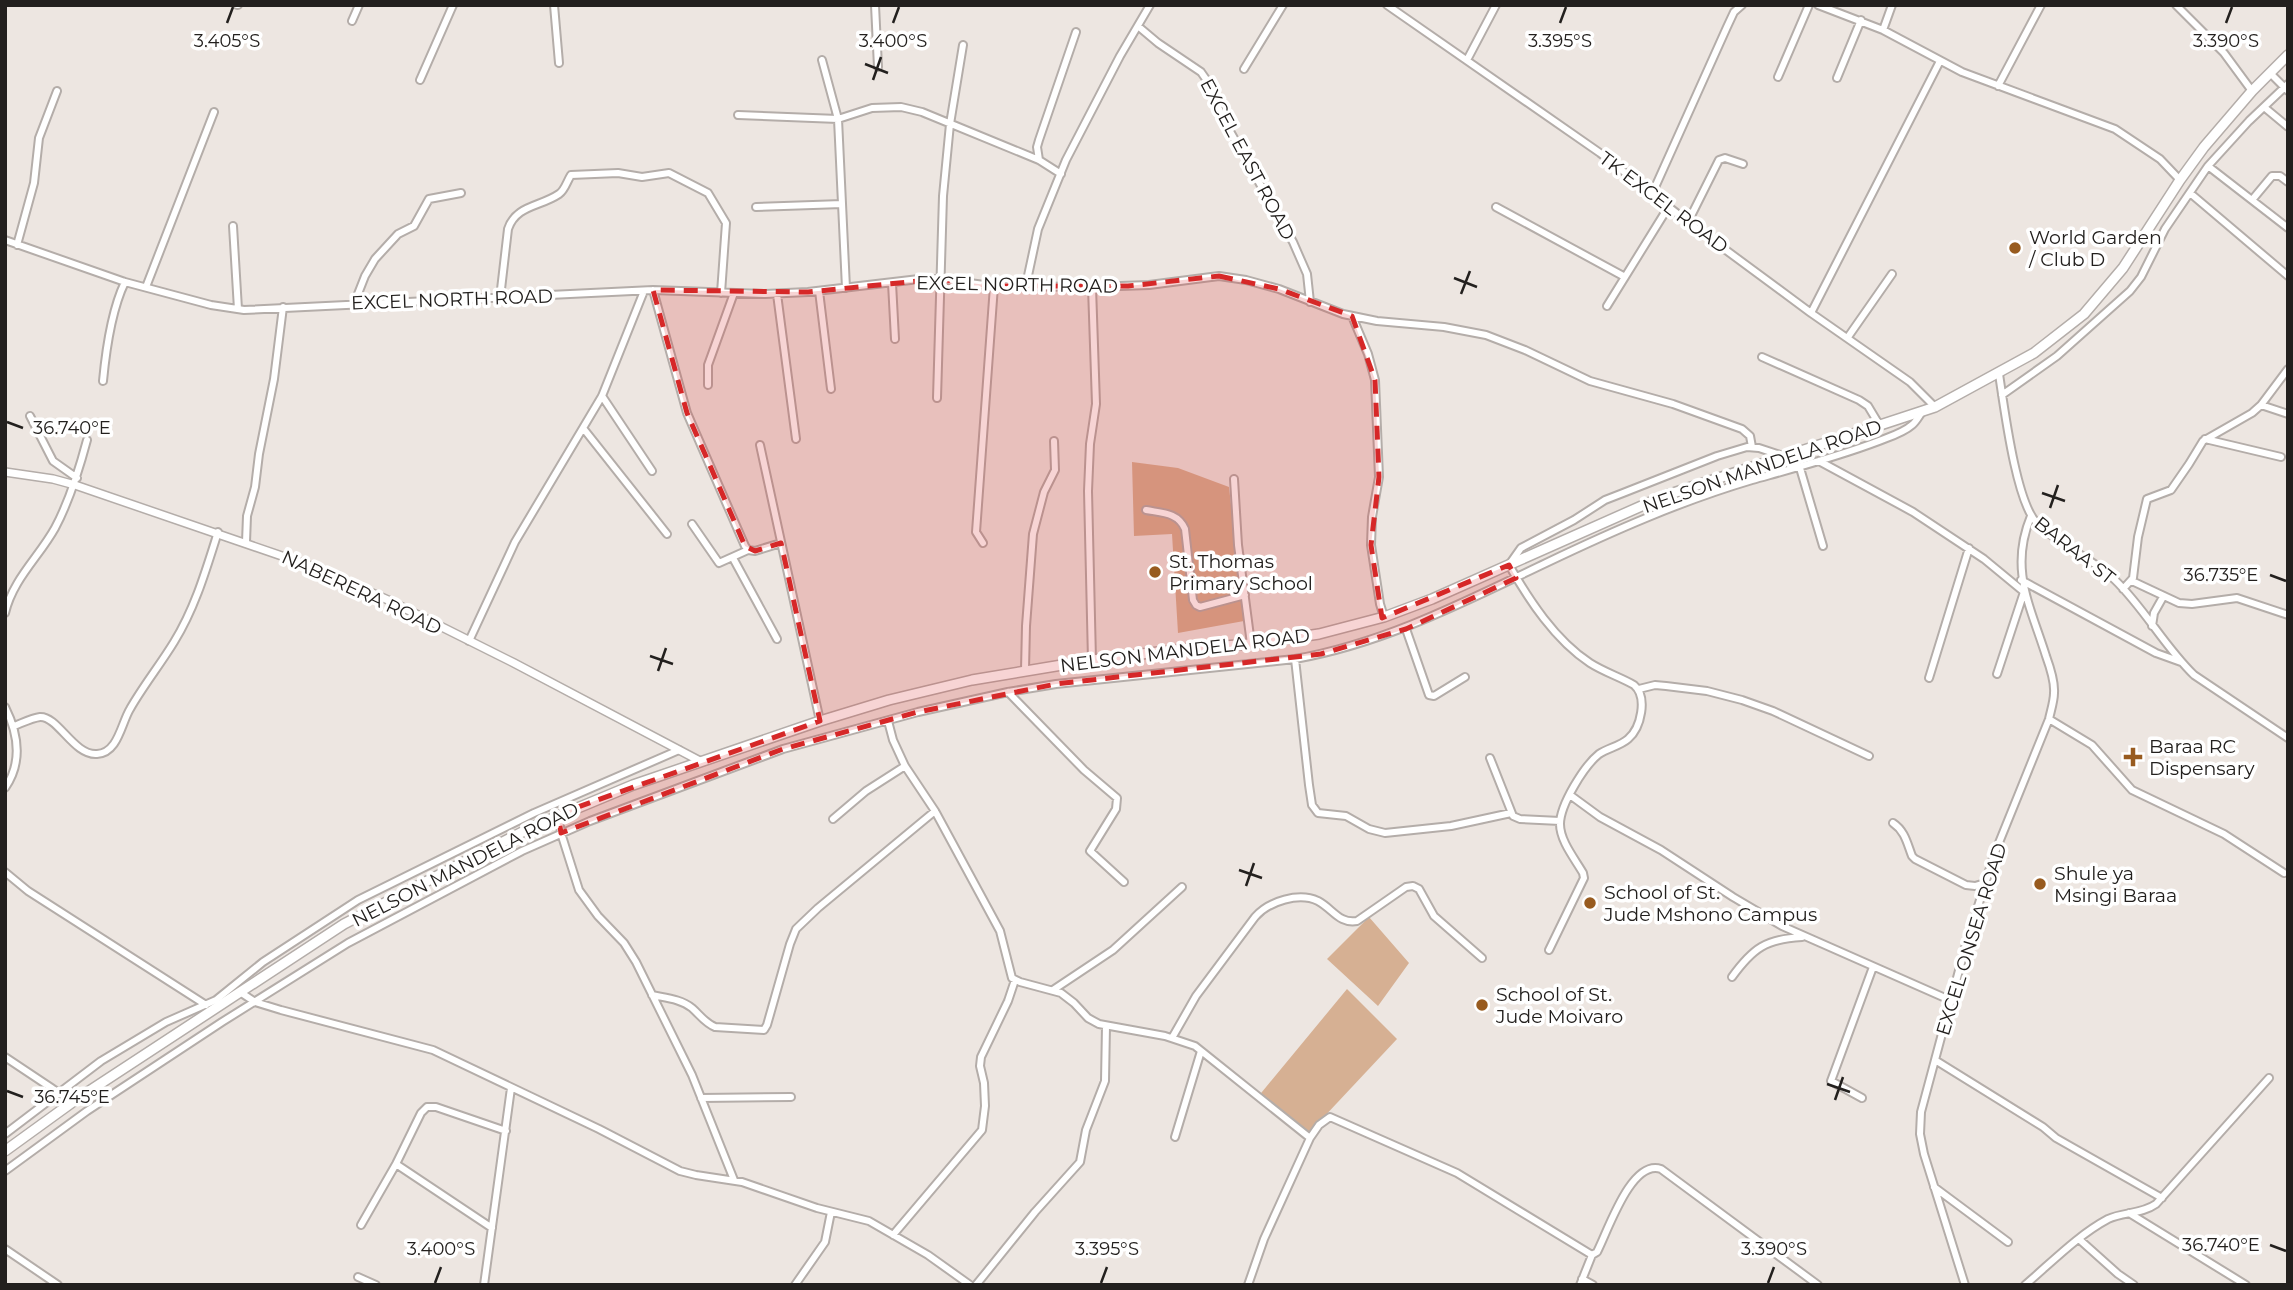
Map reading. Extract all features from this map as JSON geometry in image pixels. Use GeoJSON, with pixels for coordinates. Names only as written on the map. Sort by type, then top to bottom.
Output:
{"type":"FeatureCollection","features":[{"type":"Feature","properties":{"kind":"main road","name":"NELSON MANDELA ROAD"},"geometry":{"type":"LineString","coordinates":[[5,1151],[74,1101],[355,918],[558,814],[633,785],[820,721],[928,690],[1025,670],[1092,660],[1251,644],[1329,632],[1384,617],[1432,599],[1664,496],[1935,407],[2034,353],[2084,314],[2140,243],[2211,137],[2288,55]]}},
{"type":"Feature","properties":{"kind":"street"},"geometry":{"type":"LineString","coordinates":[[352,21],[359,5]]}},
{"type":"Feature","properties":{"kind":"street"},"geometry":{"type":"LineString","coordinates":[[420,80],[453,5]]}},
{"type":"Feature","properties":{"kind":"street"},"geometry":{"type":"LineString","coordinates":[[554,5],[559,63]]}},
{"type":"Feature","properties":{"kind":"street"},"geometry":{"type":"LineString","coordinates":[[875,5],[878,67]]}},
{"type":"Feature","properties":{"kind":"street"},"geometry":{"type":"LineString","coordinates":[[1026,285],[1035,236],[1066,160],[1150,5]]}},
{"type":"Feature","properties":{"kind":"street"},"geometry":{"type":"LineString","coordinates":[[1244,69],[1283,5]]}},
{"type":"Feature","properties":{"kind":"street","name":"TK EXCEL ROAD"},"geometry":{"type":"LineString","coordinates":[[1387,5],[1600,153],[1811,313],[1910,382],[1935,407]]}},
{"type":"Feature","properties":{"kind":"street"},"geometry":{"type":"LineString","coordinates":[[1467,60],[1496,5]]}},
{"type":"Feature","properties":{"kind":"street"},"geometry":{"type":"LineString","coordinates":[[1652,194],[1734,12],[1742,5]]}},
{"type":"Feature","properties":{"kind":"street"},"geometry":{"type":"LineString","coordinates":[[1778,77],[1809,5]]}},
{"type":"Feature","properties":{"kind":"street"},"geometry":{"type":"LineString","coordinates":[[1818,5],[1861,20],[1940,61],[1997,86],[2115,129],[2160,159],[2180,180]]}},
{"type":"Feature","properties":{"kind":"street"},"geometry":{"type":"LineString","coordinates":[[1883,30],[1892,5]]}},
{"type":"Feature","properties":{"kind":"street"},"geometry":{"type":"LineString","coordinates":[[1997,86],[2041,5]]}},
{"type":"Feature","properties":{"kind":"street"},"geometry":{"type":"LineString","coordinates":[[2176,5],[2224,53],[2252,91]]}},
{"type":"Feature","properties":{"kind":"street"},"geometry":{"type":"LineString","coordinates":[[1837,78],[1861,20]]}},
{"type":"Feature","properties":{"kind":"street","name":"EXCEL EAST ROAD"},"geometry":{"type":"LineString","coordinates":[[1139,27],[1201,72],[1208,82],[1223,119],[1293,242],[1307,274],[1310,302]]}},
{"type":"Feature","properties":{"kind":"street"},"geometry":{"type":"LineString","coordinates":[[1039,160],[1039,140],[1076,32]]}},
{"type":"Feature","properties":{"kind":"street"},"geometry":{"type":"LineString","coordinates":[[937,398],[943,196],[950,124],[963,45]]}},
{"type":"Feature","properties":{"kind":"street"},"geometry":{"type":"LineString","coordinates":[[822,60],[838,119],[846,288]]}},
{"type":"Feature","properties":{"kind":"street"},"geometry":{"type":"LineString","coordinates":[[1811,313],[1940,61]]}},
{"type":"Feature","properties":{"kind":"street"},"geometry":{"type":"LineString","coordinates":[[2002,396],[2057,356],[2130,291],[2208,166],[2264,107],[2286,88],[2270,73]]}},
{"type":"Feature","properties":{"kind":"street"},"geometry":{"type":"LineString","coordinates":[[17,245],[34,183],[39,138],[57,91]]}},
{"type":"Feature","properties":{"kind":"street"},"geometry":{"type":"LineString","coordinates":[[2264,107],[2288,127]]}},
{"type":"Feature","properties":{"kind":"street"},"geometry":{"type":"LineString","coordinates":[[738,115],[838,119],[872,108],[909,108],[1039,160],[1061,174]]}},
{"type":"Feature","properties":{"kind":"street"},"geometry":{"type":"LineString","coordinates":[[146,287],[214,112]]}},
{"type":"Feature","properties":{"kind":"street"},"geometry":{"type":"LineString","coordinates":[[1688,222],[1719,160],[1725,158],[1743,164]]}},
{"type":"Feature","properties":{"kind":"street"},"geometry":{"type":"LineString","coordinates":[[2208,166],[2288,228]]}},
{"type":"Feature","properties":{"kind":"street"},"geometry":{"type":"LineString","coordinates":[[500,298],[508,229],[518,212],[559,194],[571,175],[618,173],[642,177],[669,173],[711,196],[725,220],[726,227],[721,293]]}},
{"type":"Feature","properties":{"kind":"street"},"geometry":{"type":"LineString","coordinates":[[2252,200],[2272,176],[2280,176],[2288,182]]}},
{"type":"Feature","properties":{"kind":"street"},"geometry":{"type":"LineString","coordinates":[[2190,192],[2288,276]]}},
{"type":"Feature","properties":{"kind":"street"},"geometry":{"type":"LineString","coordinates":[[355,303],[375,259],[398,234],[414,226],[429,199],[461,194]]}},
{"type":"Feature","properties":{"kind":"street"},"geometry":{"type":"LineString","coordinates":[[756,207],[842,204]]}},
{"type":"Feature","properties":{"kind":"street"},"geometry":{"type":"LineString","coordinates":[[1607,306],[1669,206]]}},
{"type":"Feature","properties":{"kind":"street"},"geometry":{"type":"LineString","coordinates":[[1496,207],[1625,277]]}},
{"type":"Feature","properties":{"kind":"street"},"geometry":{"type":"LineString","coordinates":[[233,226],[238,309]]}},
{"type":"Feature","properties":{"kind":"street","name":"EXCEL NORTH ROAD"},"geometry":{"type":"LineString","coordinates":[[5,240],[125,282],[211,305],[238,309],[653,290],[778,293],[939,279],[994,286],[1092,287],[1149,285],[1219,276],[1279,289],[1352,316],[1486,335],[1590,381],[1673,404],[1742,429],[1749,436],[1752,447]]}},
{"type":"Feature","properties":{"kind":"street"},"geometry":{"type":"LineString","coordinates":[[1848,337],[1892,274]]}},
{"type":"Feature","properties":{"kind":"street"},"geometry":{"type":"LineString","coordinates":[[103,381],[119,295],[125,282]]}},
{"type":"Feature","properties":{"kind":"street"},"geometry":{"type":"LineString","coordinates":[[891,283],[895,339]]}},
{"type":"Feature","properties":{"kind":"street"},"geometry":{"type":"LineString","coordinates":[[982,543],[976,532],[994,286]]}},
{"type":"Feature","properties":{"kind":"street"},"geometry":{"type":"LineString","coordinates":[[1092,287],[1096,404],[1090,444],[1088,491],[1092,660]]}},
{"type":"Feature","properties":{"kind":"street"},"geometry":{"type":"LineString","coordinates":[[653,290],[687,412],[748,550]]}},
{"type":"Feature","properties":{"kind":"street"},"geometry":{"type":"LineString","coordinates":[[469,641],[515,542],[602,396],[644,291]]}},
{"type":"Feature","properties":{"kind":"street"},"geometry":{"type":"LineString","coordinates":[[819,291],[831,389]]}},
{"type":"Feature","properties":{"kind":"street"},"geometry":{"type":"LineString","coordinates":[[708,385],[708,365],[734,293]]}},
{"type":"Feature","properties":{"kind":"street"},"geometry":{"type":"LineString","coordinates":[[778,293],[796,439]]}},
{"type":"Feature","properties":{"kind":"street"},"geometry":{"type":"LineString","coordinates":[[246,542],[247,516],[255,487],[274,379],[283,307]]}},
{"type":"Feature","properties":{"kind":"street"},"geometry":{"type":"LineString","coordinates":[[1352,316],[1368,354],[1375,380],[1379,477],[1370,532],[1384,617]]}},
{"type":"Feature","properties":{"kind":"street"},"geometry":{"type":"LineString","coordinates":[[1762,357],[1859,400],[1868,406],[1880,426]]}},
{"type":"Feature","properties":{"kind":"street"},"geometry":{"type":"LineString","coordinates":[[2123,589],[2132,581],[2145,502],[2150,497],[2171,490],[2205,439],[2245,418],[2261,405],[2288,369]]}},
{"type":"Feature","properties":{"kind":"street","name":"BARAA ST"},"geometry":{"type":"LineString","coordinates":[[1999,374],[2024,501],[2031,516],[2042,527],[2109,575],[2194,675],[2288,737]]}},
{"type":"Feature","properties":{"kind":"street"},"geometry":{"type":"LineString","coordinates":[[602,396],[652,471]]}},
{"type":"Feature","properties":{"kind":"street"},"geometry":{"type":"LineString","coordinates":[[2261,405],[2288,414]]}},
{"type":"Feature","properties":{"kind":"street"},"geometry":{"type":"LineString","coordinates":[[5,1171],[87,1111],[255,1002],[387,921],[561,833],[633,803],[783,749],[918,712],[1008,692],[1089,680],[1295,659],[1332,651],[1406,628],[1681,503],[1800,468],[1894,435],[1912,425],[1922,412]]}},
{"type":"Feature","properties":{"kind":"street"},"geometry":{"type":"LineString","coordinates":[[30,416],[53,461],[76,482]]}},
{"type":"Feature","properties":{"kind":"street"},"geometry":{"type":"LineString","coordinates":[[583,428],[667,534]]}},
{"type":"Feature","properties":{"kind":"street"},"geometry":{"type":"LineString","coordinates":[[2205,439],[2281,457]]}},
{"type":"Feature","properties":{"kind":"street"},"geometry":{"type":"LineString","coordinates":[[5,613],[10,595],[21,576],[55,527],[76,482],[87,440]]}},
{"type":"Feature","properties":{"kind":"street"},"geometry":{"type":"LineString","coordinates":[[1025,670],[1033,534],[1044,492],[1055,470],[1054,441]]}},
{"type":"Feature","properties":{"kind":"street"},"geometry":{"type":"LineString","coordinates":[[760,444],[820,721]]}},
{"type":"Feature","properties":{"kind":"street"},"geometry":{"type":"LineString","coordinates":[[1549,950],[1584,878],[1563,837],[1560,821],[1563,810],[1590,763],[1600,753],[1631,736],[1643,702],[1639,689],[1587,661],[1563,640],[1532,603],[1508,565],[1521,548],[1605,500],[1717,456],[1752,447],[1783,456]]}},
{"type":"Feature","properties":{"kind":"street"},"geometry":{"type":"LineString","coordinates":[[1819,461],[1893,500],[1969,548],[2024,592],[1997,674]]}},
{"type":"Feature","properties":{"kind":"street"},"geometry":{"type":"LineString","coordinates":[[1800,468],[1823,547]]}},
{"type":"Feature","properties":{"kind":"street","name":"NABERERA ROAD"},"geometry":{"type":"LineString","coordinates":[[5,472],[76,482],[326,572],[469,641],[699,761]]}},
{"type":"Feature","properties":{"kind":"street"},"geometry":{"type":"LineString","coordinates":[[1234,479],[1238,545],[1251,644]]}},
{"type":"Feature","properties":{"kind":"street"},"geometry":{"type":"LineString","coordinates":[[1146,510],[1171,515],[1182,522],[1196,606],[1245,596]]}},
{"type":"Feature","properties":{"kind":"street","name":"EXCEL ONSEA ROAD"},"geometry":{"type":"LineString","coordinates":[[1965,1285],[1924,1154],[1921,1112],[1994,855],[2049,719],[2054,686],[2021,580],[2023,543],[2031,516]]}},
{"type":"Feature","properties":{"kind":"street"},"geometry":{"type":"LineString","coordinates":[[692,524],[719,563],[748,550],[755,551],[781,543]]}},
{"type":"Feature","properties":{"kind":"street"},"geometry":{"type":"LineString","coordinates":[[15,726],[41,717],[87,752],[97,754],[107,750],[117,739],[128,711],[181,629],[199,590],[218,532]]}},
{"type":"Feature","properties":{"kind":"street"},"geometry":{"type":"LineString","coordinates":[[1929,678],[1969,548]]}},
{"type":"Feature","properties":{"kind":"street"},"geometry":{"type":"LineString","coordinates":[[733,558],[777,639]]}},
{"type":"Feature","properties":{"kind":"street"},"geometry":{"type":"LineString","coordinates":[[2021,580],[2156,653],[2181,662]]}},
{"type":"Feature","properties":{"kind":"street"},"geometry":{"type":"LineString","coordinates":[[2132,581],[2184,604],[2237,598],[2288,615]]}},
{"type":"Feature","properties":{"kind":"street"},"geometry":{"type":"LineString","coordinates":[[2152,626],[2154,613],[2163,597]]}},
{"type":"Feature","properties":{"kind":"street"},"geometry":{"type":"LineString","coordinates":[[1406,628],[1429,695],[1434,696],[1465,677]]}},
{"type":"Feature","properties":{"kind":"street"},"geometry":{"type":"LineString","coordinates":[[1295,659],[1309,785],[1312,805],[1318,813],[1346,816],[1369,829],[1385,833],[1451,826],[1511,813]]}},
{"type":"Feature","properties":{"kind":"street"},"geometry":{"type":"LineString","coordinates":[[1639,689],[1666,686],[1742,699],[1869,756]]}},
{"type":"Feature","properties":{"kind":"street"},"geometry":{"type":"LineString","coordinates":[[1008,692],[1077,763],[1117,799],[1116,809],[1090,851],[1124,883]]}},
{"type":"Feature","properties":{"kind":"street"},"geometry":{"type":"LineString","coordinates":[[5,707],[15,726],[16,762],[15,771],[5,788]]}},
{"type":"Feature","properties":{"kind":"street"},"geometry":{"type":"LineString","coordinates":[[2049,719],[2092,745],[2132,790],[2224,834],[2284,873]]}},
{"type":"Feature","properties":{"kind":"street"},"geometry":{"type":"LineString","coordinates":[[888,721],[905,766],[935,811],[1000,931],[1009,972],[1015,980],[1053,990],[1066,997],[1093,1022],[1188,1043],[1310,1138]]}},
{"type":"Feature","properties":{"kind":"street"},"geometry":{"type":"LineString","coordinates":[[5,1134],[58,1092],[122,1048],[166,1022],[221,997],[257,967],[359,900],[534,813],[679,750]]}},
{"type":"Feature","properties":{"kind":"street"},"geometry":{"type":"LineString","coordinates":[[1490,758],[1511,813],[1520,819],[1560,821]]}},
{"type":"Feature","properties":{"kind":"street"},"geometry":{"type":"LineString","coordinates":[[833,819],[866,791],[905,766]]}},
{"type":"Feature","properties":{"kind":"street"},"geometry":{"type":"LineString","coordinates":[[1570,795],[1600,817],[1661,850],[1749,908],[1804,937],[1952,1001]]}},
{"type":"Feature","properties":{"kind":"street"},"geometry":{"type":"LineString","coordinates":[[652,995],[683,1002],[715,1027],[764,1030],[796,929],[935,811]]}},
{"type":"Feature","properties":{"kind":"street"},"geometry":{"type":"LineString","coordinates":[[558,814],[561,833],[579,890],[598,916],[624,943],[636,962],[692,1075],[734,1180]]}},
{"type":"Feature","properties":{"kind":"street"},"geometry":{"type":"LineString","coordinates":[[1893,823],[1901,828],[1915,859],[1966,885],[1985,883]]}},
{"type":"Feature","properties":{"kind":"street"},"geometry":{"type":"LineString","coordinates":[[5,872],[28,891],[206,1006]]}},
{"type":"Feature","properties":{"kind":"street"},"geometry":{"type":"LineString","coordinates":[[1172,1038],[1196,996],[1255,917],[1265,908],[1290,898],[1319,902],[1343,921],[1352,922],[1406,887],[1413,886],[1419,889],[1434,916],[1482,958]]}},
{"type":"Feature","properties":{"kind":"street"},"geometry":{"type":"LineString","coordinates":[[1053,990],[1125,941],[1182,887]]}},
{"type":"Feature","properties":{"kind":"street"},"geometry":{"type":"LineString","coordinates":[[1732,977],[1743,962],[1761,946],[1780,939],[1804,937]]}},
{"type":"Feature","properties":{"kind":"street"},"geometry":{"type":"LineString","coordinates":[[1862,1098],[1831,1081],[1873,967]]}},
{"type":"Feature","properties":{"kind":"street"},"geometry":{"type":"LineString","coordinates":[[893,1235],[982,1130],[985,1106],[981,1057],[1015,980]]}},
{"type":"Feature","properties":{"kind":"street"},"geometry":{"type":"LineString","coordinates":[[240,992],[255,1002],[433,1050],[599,1129],[666,1165],[696,1175],[734,1180],[869,1222],[928,1255],[970,1285]]}},
{"type":"Feature","properties":{"kind":"street"},"geometry":{"type":"LineString","coordinates":[[976,1285],[1080,1161],[1086,1130],[1105,1081],[1106,1026]]}},
{"type":"Feature","properties":{"kind":"street"},"geometry":{"type":"LineString","coordinates":[[1175,1136],[1201,1051]]}},
{"type":"Feature","properties":{"kind":"street"},"geometry":{"type":"LineString","coordinates":[[5,1056],[74,1101]]}},
{"type":"Feature","properties":{"kind":"street"},"geometry":{"type":"LineString","coordinates":[[1935,1060],[2043,1127],[2056,1138],[2162,1198]]}},
{"type":"Feature","properties":{"kind":"street"},"geometry":{"type":"LineString","coordinates":[[2025,1285],[2105,1221],[2149,1209],[2269,1079]]}},
{"type":"Feature","properties":{"kind":"street"},"geometry":{"type":"LineString","coordinates":[[484,1285],[511,1088]]}},
{"type":"Feature","properties":{"kind":"street"},"geometry":{"type":"LineString","coordinates":[[701,1098],[791,1097]]}},
{"type":"Feature","properties":{"kind":"street"},"geometry":{"type":"LineString","coordinates":[[360,1225],[396,1164],[421,1113],[429,1106],[506,1131]]}},
{"type":"Feature","properties":{"kind":"street"},"geometry":{"type":"LineString","coordinates":[[1248,1285],[1264,1239],[1310,1138],[1324,1119],[1330,1116],[1457,1173],[1592,1255]]}},
{"type":"Feature","properties":{"kind":"street"},"geometry":{"type":"LineString","coordinates":[[396,1164],[492,1228]]}},
{"type":"Feature","properties":{"kind":"street"},"geometry":{"type":"LineString","coordinates":[[1593,1285],[1581,1282],[1592,1255],[1597,1252],[1633,1181],[1646,1169],[1656,1167],[1818,1285]]}},
{"type":"Feature","properties":{"kind":"street"},"geometry":{"type":"LineString","coordinates":[[1934,1186],[2008,1242]]}},
{"type":"Feature","properties":{"kind":"street"},"geometry":{"type":"LineString","coordinates":[[795,1285],[825,1242],[831,1212]]}},
{"type":"Feature","properties":{"kind":"street"},"geometry":{"type":"LineString","coordinates":[[2129,1213],[2246,1285]]}},
{"type":"Feature","properties":{"kind":"street"},"geometry":{"type":"LineString","coordinates":[[2080,1240],[2134,1285]]}},
{"type":"Feature","properties":{"kind":"street"},"geometry":{"type":"LineString","coordinates":[[5,1249],[58,1285]]}},
{"type":"Feature","properties":{"kind":"street"},"geometry":{"type":"LineString","coordinates":[[358,1278],[376,1285]]}},
{"type":"Feature","properties":{"kind":"highlighted area"},"geometry":{"type":"Polygon","coordinates":[[[1219,276],[1279,289],[1352,316],[1375,380],[1379,477],[1371,545],[1382,618],[1509,565],[1516,578],[1406,629],[1321,654],[1056,684],[918,712],[783,749],[561,833],[558,814],[820,721],[781,543],[755,551],[745,546],[687,413],[653,290],[808,292],[939,279],[994,286],[1128,286],[1219,276]]]}},
{"type":"Feature","properties":{"kind":"shaded area"},"geometry":{"type":"Polygon","coordinates":[[[1132,462],[1178,468],[1229,487],[1244,621],[1178,633],[1172,534],[1134,536],[1132,462]]]}},
{"type":"Feature","properties":{"kind":"shaded area"},"geometry":{"type":"Polygon","coordinates":[[[1369,917],[1409,963],[1378,1006],[1327,959],[1369,917]]]}},
{"type":"Feature","properties":{"kind":"shaded area"},"geometry":{"type":"Polygon","coordinates":[[[1347,989],[1397,1039],[1307,1135],[1257,1098],[1347,989]]]}},
{"type":"Feature","properties":{"kind":"place","name":"World Garden / Club D"},"geometry":{"type":"Point","coordinates":[2015,248]}},
{"type":"Feature","properties":{"kind":"place","name":"St. Thomas Primary School"},"geometry":{"type":"Point","coordinates":[1155,572]}},
{"type":"Feature","properties":{"kind":"place","name":"Baraa RC Dispensary"},"geometry":{"type":"Point","coordinates":[2133,757]}},
{"type":"Feature","properties":{"kind":"place","name":"Shule ya Msingi Baraa"},"geometry":{"type":"Point","coordinates":[2040,884]}},
{"type":"Feature","properties":{"kind":"place","name":"School of St. Jude Mshono Campus"},"geometry":{"type":"Point","coordinates":[1590,903]}},
{"type":"Feature","properties":{"kind":"place","name":"School of St. Jude Moivaro"},"geometry":{"type":"Point","coordinates":[1482,1005]}}]}
